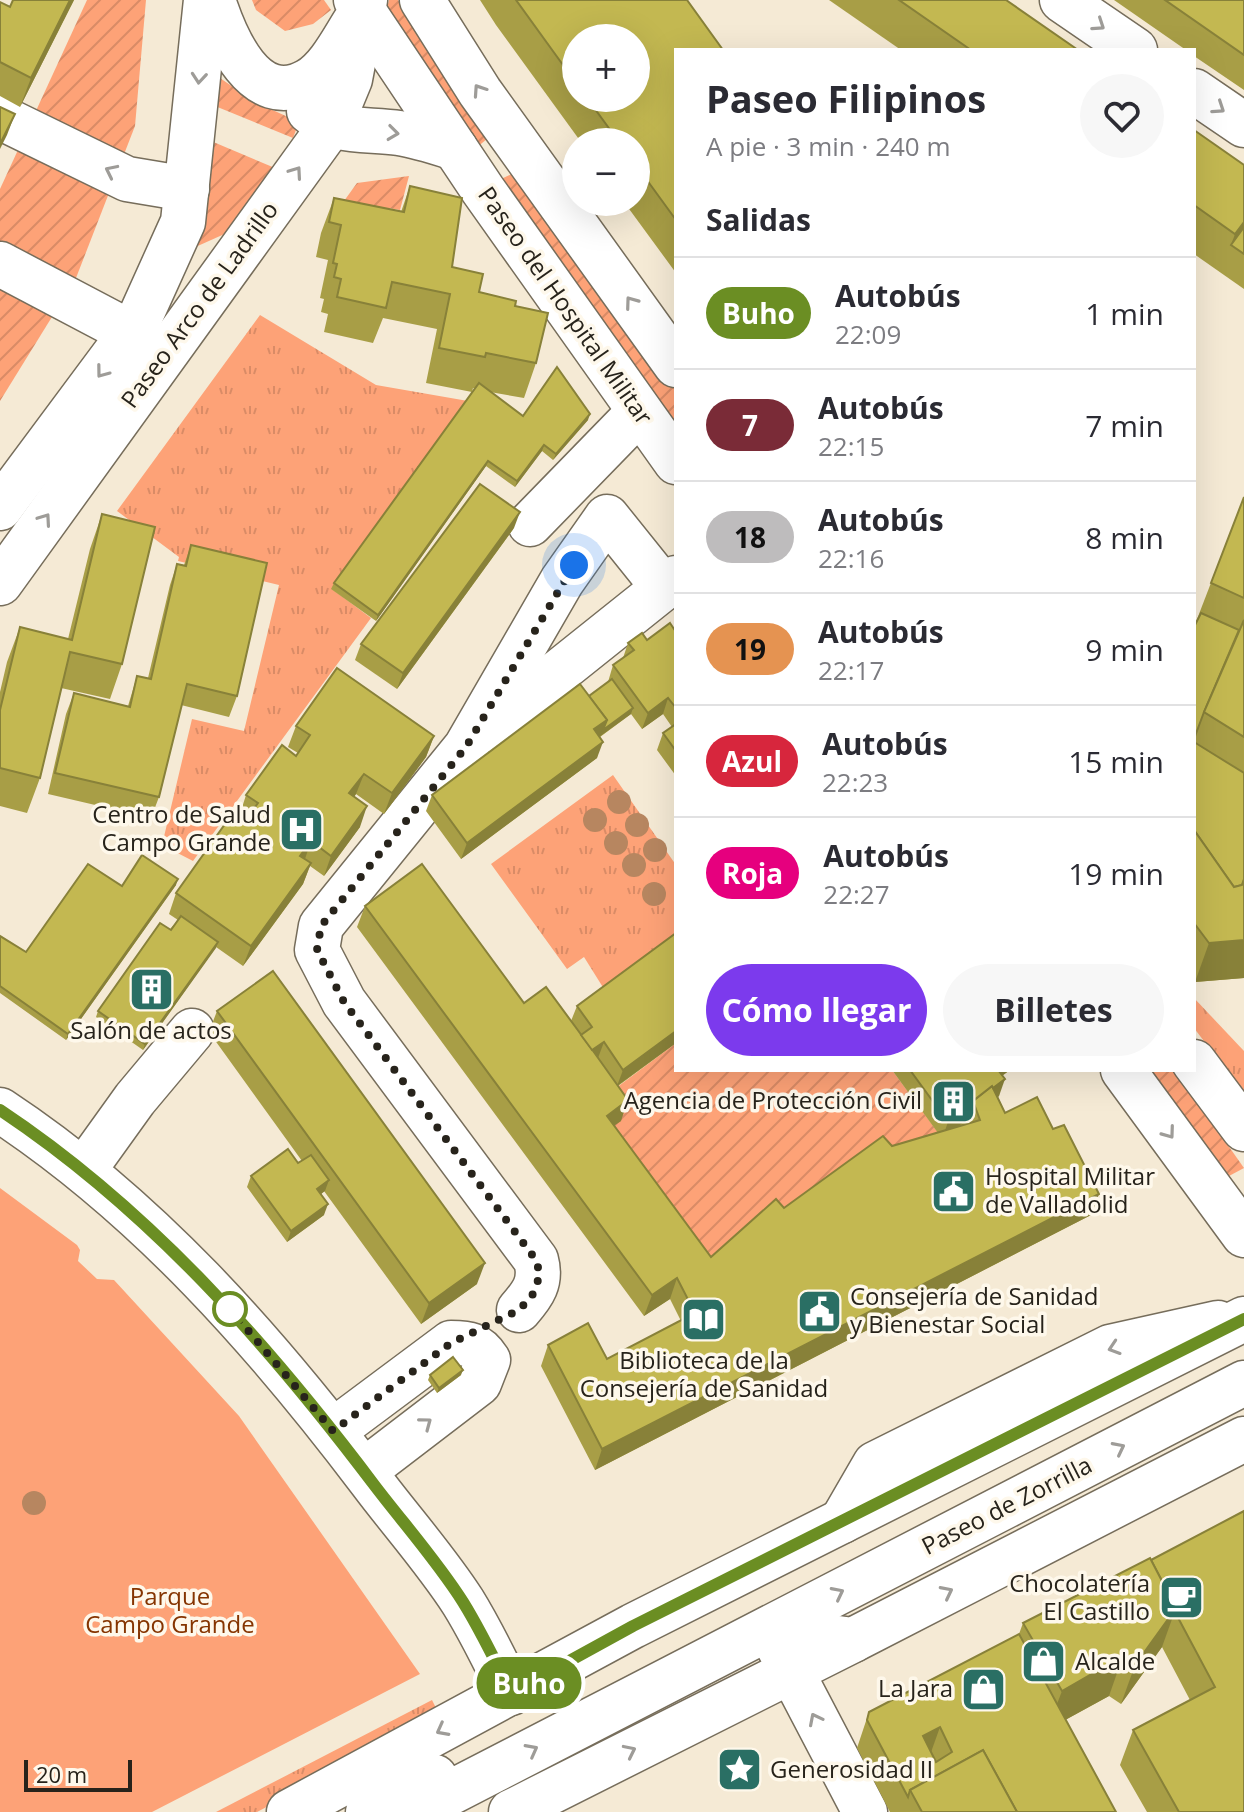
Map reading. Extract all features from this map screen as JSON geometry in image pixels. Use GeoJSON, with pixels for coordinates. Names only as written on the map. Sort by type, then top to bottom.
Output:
{"type":"FeatureCollection","features":[{"type":"Feature","properties":{"kind":"main road","name":"Paseo Arco de Ladrillo"},"geometry":{"type":"LineString","coordinates":[[0,508],[131,333],[183,222],[206,0]]}},
{"type":"Feature","properties":{"kind":"main road"},"geometry":{"type":"LineString","coordinates":[[213,0],[234,55],[260,79],[290,88],[309,81],[323,67],[361,4]]}},
{"type":"Feature","properties":{"kind":"main road"},"geometry":{"type":"LineString","coordinates":[[422,0],[480,92],[674,362]]}},
{"type":"Feature","properties":{"kind":"main road"},"geometry":{"type":"LineString","coordinates":[[1062,0],[1132,48]]}},
{"type":"Feature","properties":{"kind":"main road","name":"Paseo Arco de Ladrillo"},"geometry":{"type":"LineString","coordinates":[[0,583],[331,125],[354,65],[361,4]]}},
{"type":"Feature","properties":{"kind":"main road","name":"Paseo del Hospital Militar"},"geometry":{"type":"LineString","coordinates":[[361,4],[455,148],[674,459]]}},
{"type":"Feature","properties":{"kind":"main road"},"geometry":{"type":"LineString","coordinates":[[290,88],[296,99],[331,125],[397,133],[455,148]]}},
{"type":"Feature","properties":{"kind":"main road"},"geometry":{"type":"LineString","coordinates":[[1196,92],[1244,125]]}},
{"type":"Feature","properties":{"kind":"main road"},"geometry":{"type":"LineString","coordinates":[[0,117],[127,179],[187,189]]}},
{"type":"Feature","properties":{"kind":"main road"},"geometry":{"type":"LineString","coordinates":[[0,264],[131,333]]}},
{"type":"Feature","properties":{"kind":"main road"},"geometry":{"type":"LineString","coordinates":[[530,524],[639,412]]}},
{"type":"Feature","properties":{"kind":"main road"},"geometry":{"type":"LineString","coordinates":[[364,1471],[479,1383],[519,1310],[532,1296],[540,1275],[536,1260],[344,1002],[317,950],[321,926],[466,747],[562,581],[607,517],[672,583],[466,747]]}},
{"type":"Feature","properties":{"kind":"main road"},"geometry":{"type":"LineString","coordinates":[[84,1170],[135,1099],[192,1031]]}},
{"type":"Feature","properties":{"kind":"main road"},"geometry":{"type":"LineString","coordinates":[[1196,1065],[1244,1129]]}},
{"type":"Feature","properties":{"kind":"main road"},"geometry":{"type":"LineString","coordinates":[[1124,1072],[1244,1235]]}},
{"type":"Feature","properties":{"kind":"main road"},"geometry":{"type":"LineString","coordinates":[[0,1110],[84,1170],[233,1313],[333,1431],[462,1600],[511,1693],[503,1727],[494,1744],[368,1812]]}},
{"type":"Feature","properties":{"kind":"main road"},"geometry":{"type":"LineString","coordinates":[[333,1431],[451,1343],[519,1310]]}},
{"type":"Feature","properties":{"kind":"main road"},"geometry":{"type":"LineString","coordinates":[[289,1812],[633,1626],[1244,1318]]}},
{"type":"Feature","properties":{"kind":"main road"},"geometry":{"type":"LineString","coordinates":[[451,1343],[471,1344],[482,1350],[488,1360],[485,1374]]}},
{"type":"Feature","properties":{"kind":"main road","name":"Paseo de Zorrilla"},"geometry":{"type":"LineString","coordinates":[[413,1812],[610,1707],[769,1629],[1244,1383]]}},
{"type":"Feature","properties":{"kind":"main road","name":"Paseo de Zorrilla"},"geometry":{"type":"LineString","coordinates":[[511,1812],[1244,1439]]}},
{"type":"Feature","properties":{"kind":"main road"},"geometry":{"type":"LineString","coordinates":[[769,1629],[853,1640]]}},
{"type":"Feature","properties":{"kind":"main road"},"geometry":{"type":"LineString","coordinates":[[769,1629],[865,1812]]}},
{"type":"Feature","properties":{"kind":"green space"},"geometry":{"type":"Polygon","coordinates":[[[87,0],[146,0],[135,126],[76,278],[0,401],[0,189],[87,0]]]}},
{"type":"Feature","properties":{"kind":"green space"},"geometry":{"type":"Polygon","coordinates":[[[252,0],[324,0],[331,10],[313,24],[285,31],[256,10],[252,0]]]}},
{"type":"Feature","properties":{"kind":"green space"},"geometry":{"type":"Polygon","coordinates":[[[389,0],[398,0],[493,134],[476,148],[384,22],[389,0]]]}},
{"type":"Feature","properties":{"kind":"green space"},"geometry":{"type":"Polygon","coordinates":[[[217,76],[255,102],[299,122],[293,138],[215,106],[217,76]]]}},
{"type":"Feature","properties":{"kind":"green space"},"geometry":{"type":"Polygon","coordinates":[[[211,141],[275,168],[229,232],[191,249],[211,141]]]}},
{"type":"Feature","properties":{"kind":"green space"},"geometry":{"type":"Polygon","coordinates":[[[516,172],[674,384],[674,421],[497,181],[516,172]]]}},
{"type":"Feature","properties":{"kind":"green space"},"geometry":{"type":"Polygon","coordinates":[[[409,176],[400,210],[388,208],[387,211],[344,201],[357,183],[409,176]]]}},
{"type":"Feature","properties":{"kind":"green space"},"geometry":{"type":"Polygon","coordinates":[[[260,315],[376,385],[468,401],[332,589],[371,618],[193,861],[162,845],[192,719],[244,731],[279,585],[178,561],[179,557],[117,511],[260,315]]]}},
{"type":"Feature","properties":{"kind":"green space"},"geometry":{"type":"Polygon","coordinates":[[[613,775],[674,862],[674,936],[604,989],[584,957],[567,969],[491,864],[613,775]]]}},
{"type":"Feature","properties":{"kind":"green space"},"geometry":{"type":"Polygon","coordinates":[[[1196,1000],[1244,1051],[1244,1094],[1196,1031],[1196,1000]]]}},
{"type":"Feature","properties":{"kind":"green space"},"geometry":{"type":"Polygon","coordinates":[[[674,1044],[674,1072],[893,1072],[942,1138],[965,1122],[972,1141],[703,1278],[599,1136],[604,1097],[674,1044]]]}},
{"type":"Feature","properties":{"kind":"green space"},"geometry":{"type":"Polygon","coordinates":[[[1152,1072],[1176,1072],[1244,1168],[1229,1176],[1152,1072]]]}},
{"type":"Feature","properties":{"kind":"green space","name":"Parque Campo Grande"},"geometry":{"type":"Polygon","coordinates":[[[0,1188],[77,1245],[80,1250],[78,1261],[97,1279],[114,1280],[239,1416],[420,1674],[152,1812],[0,1812],[0,1188]]]}},
{"type":"Feature","properties":{"kind":"green space"},"geometry":{"type":"Polygon","coordinates":[[[432,1700],[440,1716],[257,1812],[216,1812],[432,1700]]]}},
{"type":"Feature","properties":{"kind":"building"},"geometry":{"type":"Polygon","coordinates":[[[13,0],[70,0],[31,78],[0,62],[0,2],[10,7],[13,0]]]}},
{"type":"Feature","properties":{"kind":"building"},"geometry":{"type":"Polygon","coordinates":[[[516,0],[687,0],[722,48],[674,48],[674,217],[650,184],[650,128],[609,128],[597,112],[650,112],[650,24],[562,24],[562,64],[516,0]]]}},
{"type":"Feature","properties":{"kind":"building"},"geometry":{"type":"Polygon","coordinates":[[[899,0],[1006,0],[1075,48],[968,48],[899,0]]]}},
{"type":"Feature","properties":{"kind":"building"},"geometry":{"type":"Polygon","coordinates":[[[1165,0],[1244,0],[1244,55],[1165,0]]]}},
{"type":"Feature","properties":{"kind":"building"},"geometry":{"type":"Polygon","coordinates":[[[0,107],[15,114],[0,144],[0,107]]]}},
{"type":"Feature","properties":{"kind":"building"},"geometry":{"type":"Polygon","coordinates":[[[1196,131],[1244,165],[1244,222],[1235,234],[1196,206],[1196,131]]]}},
{"type":"Feature","properties":{"kind":"building"},"geometry":{"type":"Polygon","coordinates":[[[410,186],[462,198],[452,267],[483,274],[479,292],[516,301],[515,306],[548,313],[536,363],[439,348],[450,294],[392,282],[386,308],[337,297],[341,279],[334,277],[337,264],[333,263],[341,225],[329,222],[334,198],[404,212],[410,186]]]}},
{"type":"Feature","properties":{"kind":"building"},"geometry":{"type":"Polygon","coordinates":[[[1244,227],[1244,254],[1231,245],[1244,227]]]}},
{"type":"Feature","properties":{"kind":"building"},"geometry":{"type":"Polygon","coordinates":[[[557,367],[590,414],[556,454],[544,445],[517,481],[488,461],[378,615],[334,583],[479,383],[523,416],[557,367]]]}},
{"type":"Feature","properties":{"kind":"building"},"geometry":{"type":"Polygon","coordinates":[[[480,484],[520,512],[403,673],[361,644],[480,484]]]}},
{"type":"Feature","properties":{"kind":"building"},"geometry":{"type":"Polygon","coordinates":[[[1244,497],[1244,598],[1211,583],[1244,497]]]}},
{"type":"Feature","properties":{"kind":"building"},"geometry":{"type":"Polygon","coordinates":[[[102,514],[155,527],[122,664],[70,652],[40,778],[0,768],[0,710],[20,627],[72,640],[102,514]]]}},
{"type":"Feature","properties":{"kind":"building"},"geometry":{"type":"Polygon","coordinates":[[[191,545],[267,563],[237,696],[187,684],[159,797],[55,773],[74,693],[130,707],[137,676],[151,679],[177,564],[186,566],[191,545]]]}},
{"type":"Feature","properties":{"kind":"building"},"geometry":{"type":"Polygon","coordinates":[[[1201,613],[1239,630],[1196,734],[1196,623],[1201,613]]]}},
{"type":"Feature","properties":{"kind":"building"},"geometry":{"type":"Polygon","coordinates":[[[1244,620],[1244,737],[1204,712],[1244,620]]]}},
{"type":"Feature","properties":{"kind":"building"},"geometry":{"type":"Polygon","coordinates":[[[670,623],[674,629],[674,706],[668,698],[648,713],[613,665],[634,650],[628,643],[642,633],[647,640],[670,623]]]}},
{"type":"Feature","properties":{"kind":"building","name":"Centro de Salud Campo Grande"},"geometry":{"type":"Polygon","coordinates":[[[337,668],[434,736],[392,793],[364,774],[349,793],[367,806],[331,856],[311,841],[300,856],[311,863],[251,946],[176,893],[235,810],[246,819],[258,803],[246,795],[282,745],[296,756],[310,735],[296,726],[337,668]]]}},
{"type":"Feature","properties":{"kind":"building"},"geometry":{"type":"Polygon","coordinates":[[[612,679],[633,708],[603,730],[607,720],[589,696],[612,679]]]}},
{"type":"Feature","properties":{"kind":"building"},"geometry":{"type":"Polygon","coordinates":[[[580,684],[607,720],[594,729],[603,742],[467,843],[432,795],[580,684]]]}},
{"type":"Feature","properties":{"kind":"building"},"geometry":{"type":"Polygon","coordinates":[[[674,725],[674,748],[663,733],[674,725]]]}},
{"type":"Feature","properties":{"kind":"building"},"geometry":{"type":"Polygon","coordinates":[[[1196,743],[1244,773],[1244,879],[1242,885],[1234,887],[1196,833],[1196,743]]]}},
{"type":"Feature","properties":{"kind":"building"},"geometry":{"type":"Polygon","coordinates":[[[1196,833],[1234,887],[1242,885],[1244,880],[1244,940],[1209,943],[1196,926],[1196,833]]]}},
{"type":"Feature","properties":{"kind":"building"},"geometry":{"type":"Polygon","coordinates":[[[142,855],[178,879],[68,1034],[0,986],[0,936],[26,952],[88,864],[122,886],[142,855]]]}},
{"type":"Feature","properties":{"kind":"building","name":"Hospital Militar de Valladolid"},"geometry":{"type":"Polygon","coordinates":[[[422,864],[524,1003],[546,987],[591,1048],[628,1100],[607,1116],[711,1257],[776,1199],[784,1208],[883,1136],[892,1146],[980,1120],[973,1101],[992,1086],[1005,1113],[1037,1097],[1053,1129],[1064,1125],[1099,1194],[602,1449],[548,1345],[588,1323],[607,1359],[695,1313],[677,1278],[652,1295],[365,906],[422,864]]]}},
{"type":"Feature","properties":{"kind":"building","name":"Salón de actos"},"geometry":{"type":"Polygon","coordinates":[[[181,916],[218,942],[145,1044],[98,1011],[160,923],[171,930],[181,916]]]}},
{"type":"Feature","properties":{"kind":"building"},"geometry":{"type":"Polygon","coordinates":[[[674,934],[674,1032],[623,1070],[604,1042],[592,1050],[581,1035],[592,1027],[577,1006],[674,934]]]}},
{"type":"Feature","properties":{"kind":"building"},"geometry":{"type":"Polygon","coordinates":[[[273,971],[485,1263],[429,1303],[217,1011],[273,971]]]}},
{"type":"Feature","properties":{"kind":"building"},"geometry":{"type":"Polygon","coordinates":[[[911,1072],[1000,1072],[1005,1079],[948,1122],[911,1072]]]}},
{"type":"Feature","properties":{"kind":"building"},"geometry":{"type":"Polygon","coordinates":[[[288,1149],[298,1163],[311,1155],[329,1180],[317,1189],[328,1204],[291,1231],[251,1176],[288,1149]]]}},
{"type":"Feature","properties":{"kind":"building"},"geometry":{"type":"Polygon","coordinates":[[[453,1357],[463,1370],[439,1388],[430,1375],[453,1357]]]}},
{"type":"Feature","properties":{"kind":"building"},"geometry":{"type":"Polygon","coordinates":[[[1244,1511],[1244,1812],[1179,1812],[1133,1730],[1215,1687],[1151,1560],[1244,1511]]]}},
{"type":"Feature","properties":{"kind":"building"},"geometry":{"type":"Polygon","coordinates":[[[1150,1558],[1176,1608],[1135,1665],[1123,1656],[1062,1691],[1023,1623],[1150,1558]]]}},
{"type":"Feature","properties":{"kind":"building"},"geometry":{"type":"Polygon","coordinates":[[[1019,1634],[1116,1812],[1017,1812],[983,1750],[910,1790],[908,1797],[867,1720],[869,1712],[1019,1634]],[[940,1727],[923,1736],[936,1762],[952,1752],[940,1727]]]}},
{"type":"Feature","properties":{"kind":"building"},"geometry":{"type":"Polygon","coordinates":[[[983,1750],[1017,1812],[922,1812],[910,1790],[983,1750]]]}},
{"type":"Feature","properties":{"kind":"bus line","name":"Buho"},"geometry":{"type":"LineString","coordinates":[[0,1110],[84,1170],[194,1273],[259,1342],[333,1431],[462,1600],[511,1693],[633,1626],[1244,1319]]}},
{"type":"Feature","properties":{"kind":"place","name":"Centro de Salud Campo Grande"},"geometry":{"type":"Point","coordinates":[302,829]}},
{"type":"Feature","properties":{"kind":"place","name":"Salón de actos"},"geometry":{"type":"Point","coordinates":[151,989]}},
{"type":"Feature","properties":{"kind":"place","name":"Agencia de Protección Civil"},"geometry":{"type":"Point","coordinates":[953,1101]}},
{"type":"Feature","properties":{"kind":"place","name":"Hospital Militar de Valladolid"},"geometry":{"type":"Point","coordinates":[954,1191]}},
{"type":"Feature","properties":{"kind":"place","name":"Consejería de Sanidad y Bienestar Social"},"geometry":{"type":"Point","coordinates":[819,1311]}},
{"type":"Feature","properties":{"kind":"place","name":"Biblioteca de la Consejería de Sanidad"},"geometry":{"type":"Point","coordinates":[704,1319]}},
{"type":"Feature","properties":{"kind":"place","name":"Chocolatería El Castillo"},"geometry":{"type":"Point","coordinates":[1181,1598]}},
{"type":"Feature","properties":{"kind":"place","name":"Alcalde"},"geometry":{"type":"Point","coordinates":[1044,1662]}},
{"type":"Feature","properties":{"kind":"place","name":"La Jara"},"geometry":{"type":"Point","coordinates":[984,1689]}},
{"type":"Feature","properties":{"kind":"place","name":"Generosidad II"},"geometry":{"type":"Point","coordinates":[739,1770]}},
{"type":"Feature","properties":{"kind":"route"},"geometry":{"type":"LineString","coordinates":[[230,1309],[333,1431],[451,1343],[519,1310],[532,1296],[540,1275],[536,1260],[344,1002],[317,950],[321,926],[466,747],[574,565]]}}]}
